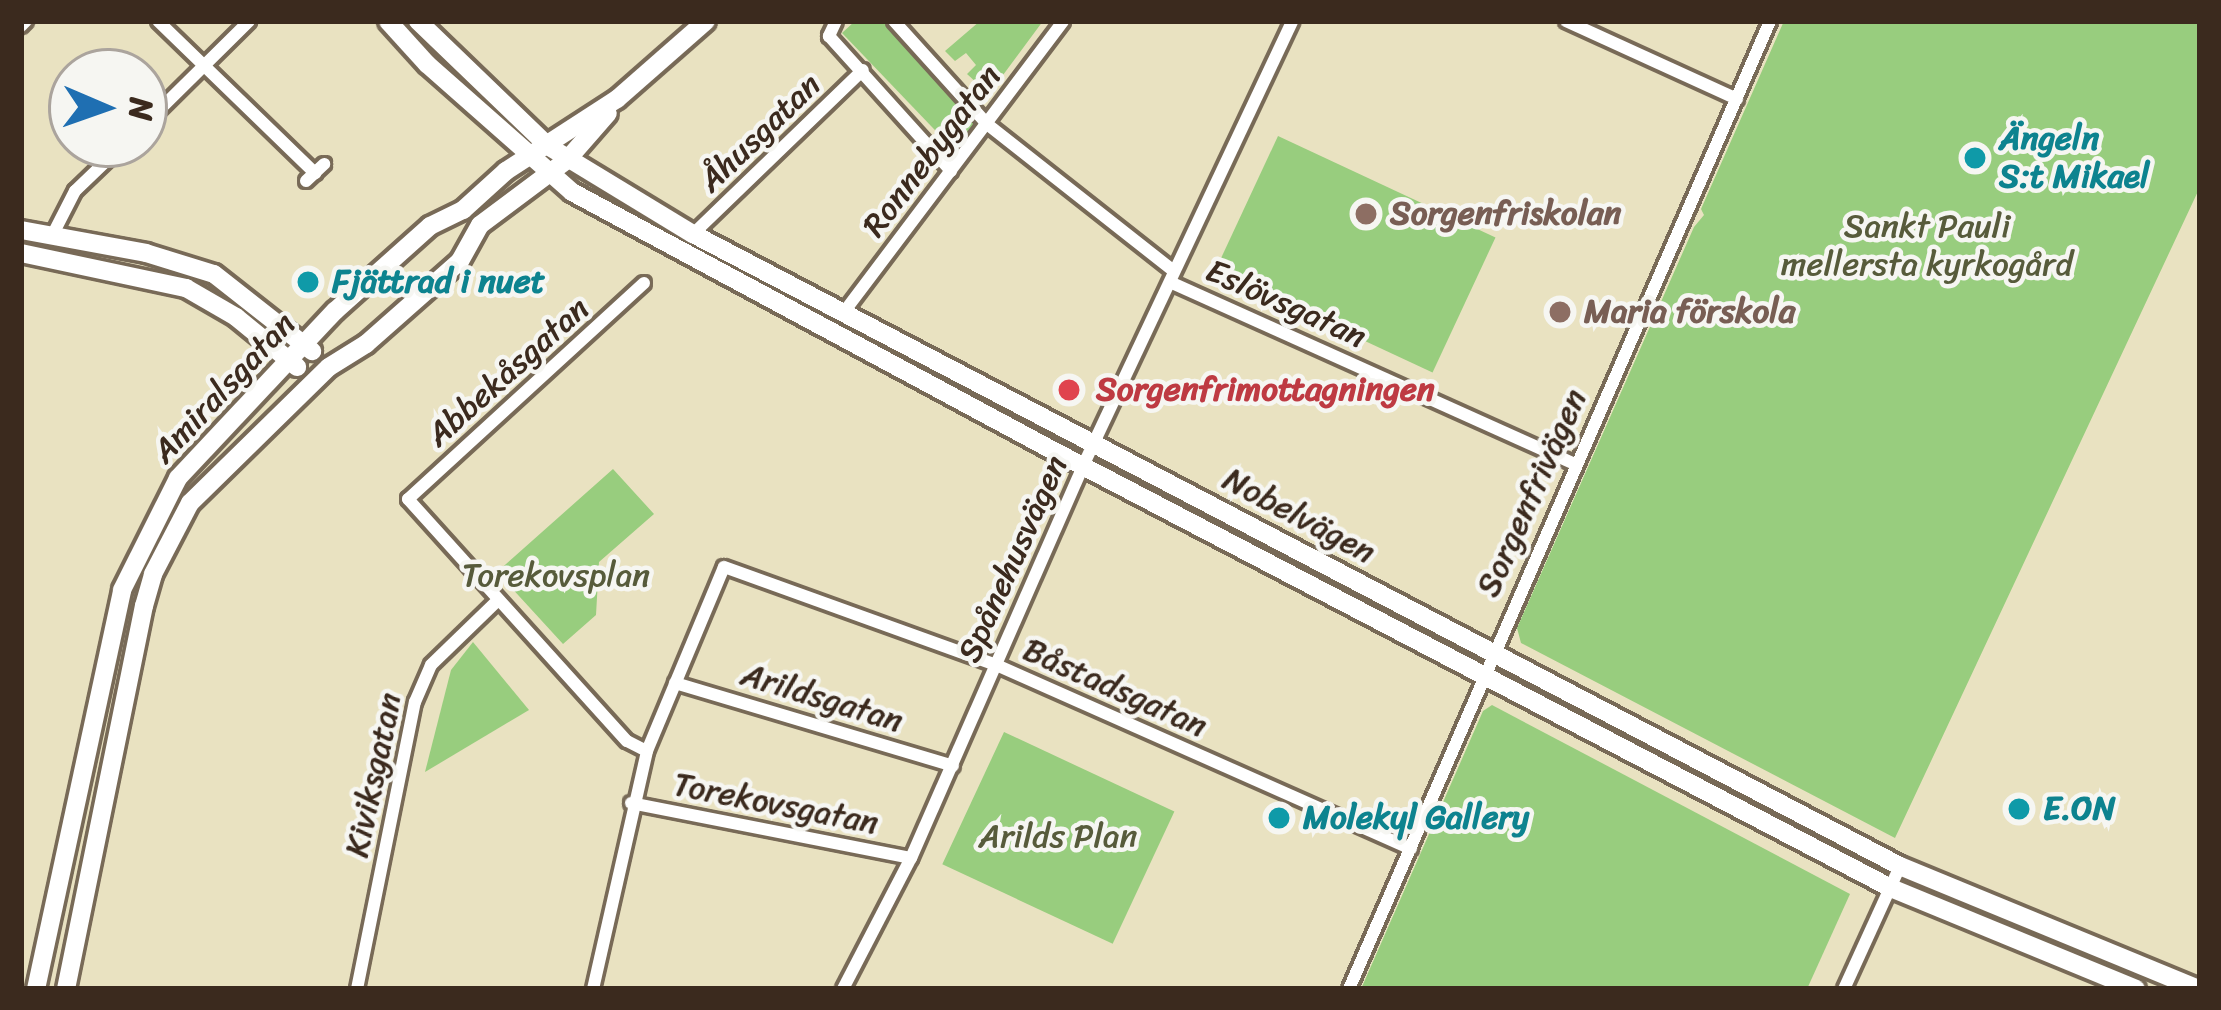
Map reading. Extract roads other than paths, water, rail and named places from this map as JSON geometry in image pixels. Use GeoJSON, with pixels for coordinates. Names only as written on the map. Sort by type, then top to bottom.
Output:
{"type":"FeatureCollection","features":[{"type":"Feature","properties":{"kind":"main road","name":"Nobelvägen"},"geometry":{"type":"LineString","coordinates":[[388,21],[547,175],[1083,466],[1891,888],[2136,989]]}},
{"type":"Feature","properties":{"kind":"main road","name":"Nobelvägen"},"geometry":{"type":"LineString","coordinates":[[418,21],[548,146],[694,234],[1900,866],[2198,989]]}},
{"type":"Feature","properties":{"kind":"main road","name":"Amiralsgatan"},"geometry":{"type":"LineString","coordinates":[[36,989],[122,590],[178,478],[232,415],[291,363],[335,311],[430,226],[464,210],[528,158],[617,99],[706,21]]}},
{"type":"Feature","properties":{"kind":"main road","name":"Amiralsgatan"},"geometry":{"type":"LineString","coordinates":[[66,989],[153,574],[190,503],[322,374],[366,344],[460,261],[480,225],[567,160],[617,99]]}},
{"type":"Feature","properties":{"kind":"main road"},"geometry":{"type":"LineString","coordinates":[[21,230],[146,253],[214,274],[307,346],[322,374]]}},
{"type":"Feature","properties":{"kind":"main road"},"geometry":{"type":"LineString","coordinates":[[21,253],[186,288],[236,317],[291,363],[322,374]]}},
{"type":"Feature","properties":{"kind":"street"},"geometry":{"type":"LineString","coordinates":[[158,21],[315,173]]}},
{"type":"Feature","properties":{"kind":"street"},"geometry":{"type":"LineString","coordinates":[[168,101],[249,21]]}},
{"type":"Feature","properties":{"kind":"street"},"geometry":{"type":"LineString","coordinates":[[836,21],[829,36],[951,170]]}},
{"type":"Feature","properties":{"kind":"street","name":"Eslövsgatan"},"geometry":{"type":"LineString","coordinates":[[894,21],[987,124],[1173,277],[1574,464]]}},
{"type":"Feature","properties":{"kind":"street","name":"Ronnebygatan"},"geometry":{"type":"LineString","coordinates":[[844,312],[1063,21]]}},
{"type":"Feature","properties":{"kind":"street","name":"Spånehusvägen"},"geometry":{"type":"LineString","coordinates":[[843,989],[911,858],[1083,466],[1292,21]]}},
{"type":"Feature","properties":{"kind":"street"},"geometry":{"type":"LineString","coordinates":[[1566,21],[1737,99]]}},
{"type":"Feature","properties":{"kind":"street","name":"Sorgenfrivägen"},"geometry":{"type":"LineString","coordinates":[[1349,989],[1770,21]]}},
{"type":"Feature","properties":{"kind":"street","name":"Åhusgatan"},"geometry":{"type":"LineString","coordinates":[[694,234],[863,70]]}},
{"type":"Feature","properties":{"kind":"street"},"geometry":{"type":"LineString","coordinates":[[52,236],[75,191],[99,168]]}},
{"type":"Feature","properties":{"kind":"street","name":"Abbekåsgatan"},"geometry":{"type":"LineString","coordinates":[[408,500],[644,284]]}},
{"type":"Feature","properties":{"kind":"street","name":"Torekovsgatan"},"geometry":{"type":"LineString","coordinates":[[408,500],[627,741],[646,751]]}},
{"type":"Feature","properties":{"kind":"street","name":"Båstadsgatan"},"geometry":{"type":"LineString","coordinates":[[675,683],[724,566],[994,664],[1411,849]]}},
{"type":"Feature","properties":{"kind":"street","name":"Kiviksgatan"},"geometry":{"type":"LineString","coordinates":[[357,989],[415,702],[430,665],[497,600]]}},
{"type":"Feature","properties":{"kind":"street"},"geometry":{"type":"LineString","coordinates":[[593,989],[631,803],[646,751],[675,683]]}},
{"type":"Feature","properties":{"kind":"street","name":"Arildsgatan"},"geometry":{"type":"LineString","coordinates":[[675,683],[953,766]]}},
{"type":"Feature","properties":{"kind":"street","name":"Torekovsgatan"},"geometry":{"type":"LineString","coordinates":[[631,803],[911,858]]}},
{"type":"Feature","properties":{"kind":"street"},"geometry":{"type":"LineString","coordinates":[[1844,989],[1900,866]]}},
{"type":"Feature","properties":{"kind":"place","name":"Ängeln S:t Mikael"},"geometry":{"type":"Point","coordinates":[1975,158]}},
{"type":"Feature","properties":{"kind":"place","name":"Sorgenfriskolan"},"geometry":{"type":"Point","coordinates":[1366,214]}},
{"type":"Feature","properties":{"kind":"place","name":"Fjättrad i nuet"},"geometry":{"type":"Point","coordinates":[308,282]}},
{"type":"Feature","properties":{"kind":"place","name":"Maria förskola"},"geometry":{"type":"Point","coordinates":[1560,312]}},
{"type":"Feature","properties":{"kind":"place","name":"Sorgenfrimottagningen"},"geometry":{"type":"Point","coordinates":[1069,390]}},
{"type":"Feature","properties":{"kind":"place","name":"E.ON"},"geometry":{"type":"Point","coordinates":[2019,809]}},
{"type":"Feature","properties":{"kind":"place","name":"Molekyl Gallery"},"geometry":{"type":"Point","coordinates":[1279,818]}},
{"type":"Feature","properties":{"kind":"park label","name":"Sankt Pauli mellersta kyrkogård"},"geometry":{"type":"Point","coordinates":[1927,246]}},
{"type":"Feature","properties":{"kind":"park label","name":"Torekovsplan"},"geometry":{"type":"Point","coordinates":[556,576]}},
{"type":"Feature","properties":{"kind":"park label","name":"Arilds Plan"},"geometry":{"type":"Point","coordinates":[1058,837]}}]}
